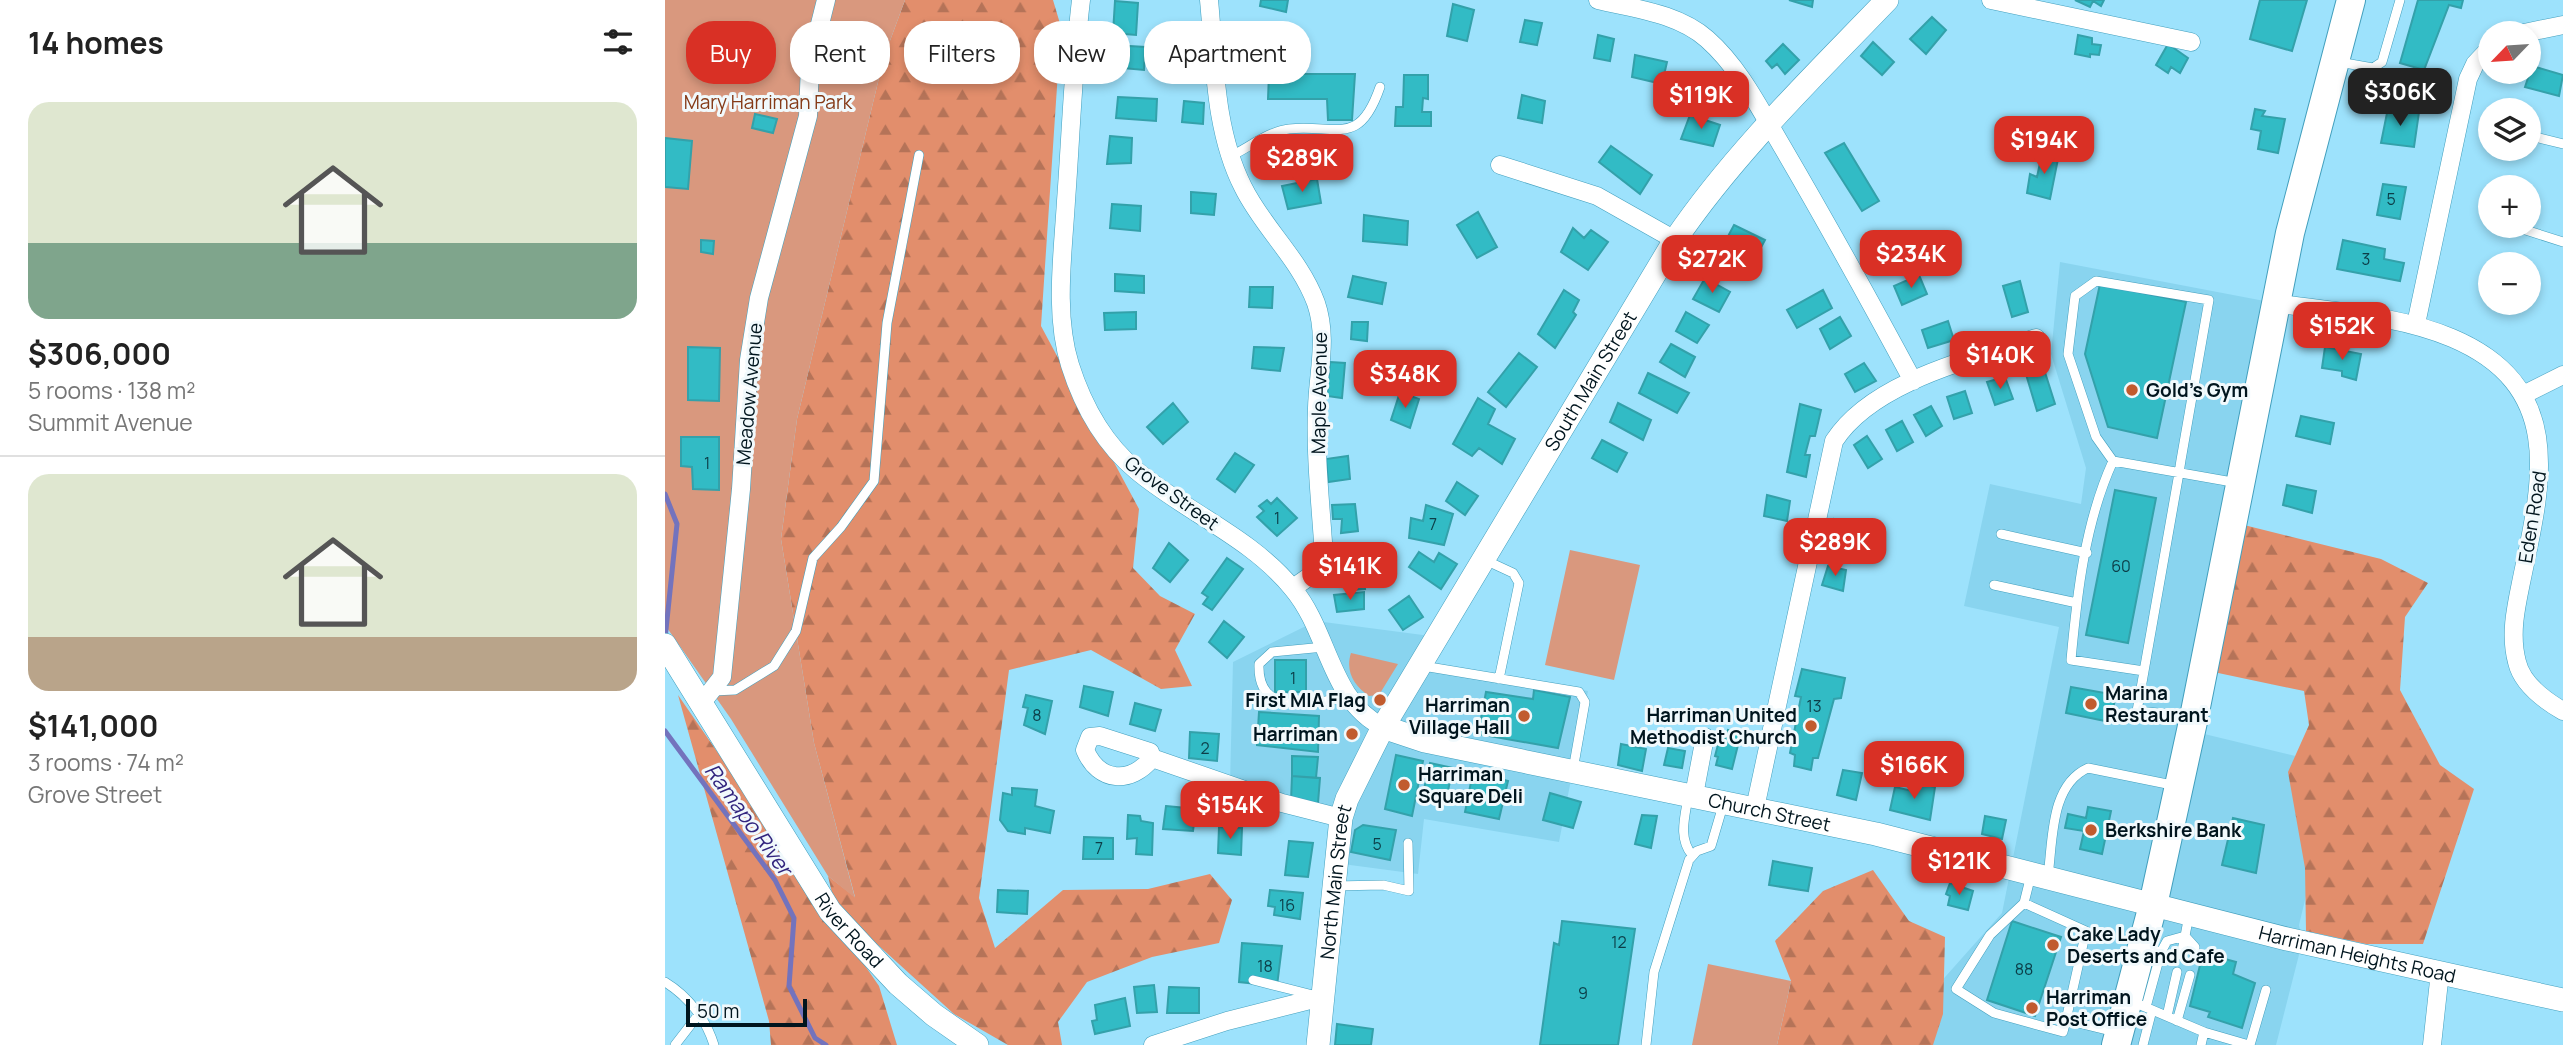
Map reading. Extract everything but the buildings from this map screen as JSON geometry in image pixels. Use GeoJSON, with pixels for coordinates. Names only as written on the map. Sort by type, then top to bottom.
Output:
{"type":"FeatureCollection","features":[{"type":"Feature","properties":{"kind":"main road"},"geometry":{"type":"LineString","coordinates":[[2126,1041],[2142,1006],[2151,949],[2153,905],[2195,717],[2275,303],[2351,0]]}},
{"type":"Feature","properties":{"kind":"street","name":"Meadow Avenue"},"geometry":{"type":"LineString","coordinates":[[701,694],[722,677],[749,360],[758,298],[808,116],[810,64],[826,0]]}},
{"type":"Feature","properties":{"kind":"street","name":"Grove Street"},"geometry":{"type":"LineString","coordinates":[[1081,0],[1062,302],[1069,362],[1089,413],[1111,446],[1137,471],[1257,554],[1293,588],[1316,621],[1346,697],[1367,719],[1383,727]]}},
{"type":"Feature","properties":{"kind":"street","name":"Maple Avenue"},"geometry":{"type":"LineString","coordinates":[[1209,0],[1220,115],[1231,156],[1243,187],[1300,269],[1315,302],[1323,333],[1317,430],[1324,556],[1320,569],[1293,588]]}},
{"type":"Feature","properties":{"kind":"street"},"geometry":{"type":"LineString","coordinates":[[1598,0],[1679,20],[1707,39],[1750,93],[1840,245],[1913,381]]}},
{"type":"Feature","properties":{"kind":"street","name":"South Main Street"},"geometry":{"type":"LineString","coordinates":[[1383,727],[1675,240],[1703,198],[1768,124],[1887,0]]}},
{"type":"Feature","properties":{"kind":"street"},"geometry":{"type":"LineString","coordinates":[[1991,0],[2192,42]]}},
{"type":"Feature","properties":{"kind":"street"},"geometry":{"type":"LineString","coordinates":[[2541,30],[2563,25]]}},
{"type":"Feature","properties":{"kind":"street"},"geometry":{"type":"LineString","coordinates":[[2416,324],[2468,79],[2478,61]]}},
{"type":"Feature","properties":{"kind":"street"},"geometry":{"type":"LineString","coordinates":[[1500,165],[1597,196],[1675,240]]}},
{"type":"Feature","properties":{"kind":"street","name":"Eden Road"},"geometry":{"type":"LineString","coordinates":[[2275,303],[2416,324],[2479,352],[2517,385],[2539,438],[2540,492],[2514,615],[2513,636],[2517,664],[2531,688],[2563,711]]}},
{"type":"Feature","properties":{"kind":"street"},"geometry":{"type":"LineString","coordinates":[[1755,808],[1828,455],[1840,431],[1881,397],[1913,381],[2036,338]]}},
{"type":"Feature","properties":{"kind":"street"},"geometry":{"type":"LineString","coordinates":[[2523,396],[2563,375]]}},
{"type":"Feature","properties":{"kind":"street","name":"River Road"},"geometry":{"type":"LineString","coordinates":[[665,645],[701,694],[830,911],[898,984],[934,1015],[977,1045]]}},
{"type":"Feature","properties":{"kind":"street","name":"Church Street"},"geometry":{"type":"LineString","coordinates":[[1383,727],[1425,741],[1876,834],[2153,905]]}},
{"type":"Feature","properties":{"kind":"street","name":"North Main Street"},"geometry":{"type":"LineString","coordinates":[[1318,1045],[1341,818],[1347,799],[1383,727]]}},
{"type":"Feature","properties":{"kind":"street"},"geometry":{"type":"LineString","coordinates":[[1691,794],[1705,737]]}},
{"type":"Feature","properties":{"kind":"street"},"geometry":{"type":"LineString","coordinates":[[1152,758],[1282,803],[1341,818]]}},
{"type":"Feature","properties":{"kind":"street","name":"Harriman Heights Road"},"geometry":{"type":"LineString","coordinates":[[2153,905],[2187,925],[2440,972],[2563,1000]]}},
{"type":"Feature","properties":{"kind":"street"},"geometry":{"type":"LineString","coordinates":[[2432,1045],[2440,972]]}},
{"type":"Feature","properties":{"kind":"street"},"geometry":{"type":"LineString","coordinates":[[1153,1045],[1227,1021],[1322,997]]}},
{"type":"Feature","properties":{"kind":"lane"},"geometry":{"type":"LineString","coordinates":[[2334,61],[2373,68],[2382,62],[2400,0]]}},
{"type":"Feature","properties":{"kind":"lane"},"geometry":{"type":"LineString","coordinates":[[1231,156],[1288,129],[1349,129],[1370,112],[1380,87]]}},
{"type":"Feature","properties":{"kind":"lane"},"geometry":{"type":"LineString","coordinates":[[2541,138],[2563,144]]}},
{"type":"Feature","properties":{"kind":"lane"},"geometry":{"type":"LineString","coordinates":[[701,694],[734,690],[774,666],[796,631],[813,558],[841,527],[874,481],[887,323],[919,155]]}},
{"type":"Feature","properties":{"kind":"lane"},"geometry":{"type":"LineString","coordinates":[[2541,235],[2563,242]]}},
{"type":"Feature","properties":{"kind":"lane"},"geometry":{"type":"LineString","coordinates":[[2195,717],[2137,711],[2179,472],[2209,300],[2097,281],[2075,296],[2068,354],[2096,437],[2113,461],[2179,472],[2240,483]]}},
{"type":"Feature","properties":{"kind":"lane"},"geometry":{"type":"LineString","coordinates":[[2113,461],[2098,493],[2077,603],[2071,660],[2144,671]]}},
{"type":"Feature","properties":{"kind":"lane"},"geometry":{"type":"LineString","coordinates":[[2001,534],[2087,553]]}},
{"type":"Feature","properties":{"kind":"lane"},"geometry":{"type":"LineString","coordinates":[[1484,559],[1513,573],[1518,583],[1499,679]]}},
{"type":"Feature","properties":{"kind":"lane"},"geometry":{"type":"LineString","coordinates":[[1994,585],[2077,603]]}},
{"type":"Feature","properties":{"kind":"lane"},"geometry":{"type":"LineString","coordinates":[[1326,646],[1272,652],[1259,664],[1262,688],[1268,697],[1278,701],[1326,701],[1346,697]]}},
{"type":"Feature","properties":{"kind":"lane"},"geometry":{"type":"LineString","coordinates":[[1420,666],[1579,692],[1584,696],[1573,770]]}},
{"type":"Feature","properties":{"kind":"lane"},"geometry":{"type":"LineString","coordinates":[[2024,903],[2086,931],[2063,1032],[1994,1013],[1956,989],[1990,935],[2024,903],[2039,876],[2060,797],[2074,774],[2088,768],[2179,786]]}},
{"type":"Feature","properties":{"kind":"lane"},"geometry":{"type":"LineString","coordinates":[[1691,794],[1683,834],[1686,847],[1692,855]]}},
{"type":"Feature","properties":{"kind":"lane"},"geometry":{"type":"LineString","coordinates":[[1646,1045],[1654,972],[1692,855],[1711,846],[1725,802]]}},
{"type":"Feature","properties":{"kind":"lane"},"geometry":{"type":"LineString","coordinates":[[1332,886],[1383,885],[1409,891],[1408,844]]}},
{"type":"Feature","properties":{"kind":"lane"},"geometry":{"type":"LineString","coordinates":[[2151,949],[2167,941],[2187,925]]}},
{"type":"Feature","properties":{"kind":"lane"},"geometry":{"type":"LineString","coordinates":[[2181,955],[2187,925]]}},
{"type":"Feature","properties":{"kind":"lane"},"geometry":{"type":"LineString","coordinates":[[2187,925],[2195,947],[2194,959]]}},
{"type":"Feature","properties":{"kind":"lane"},"geometry":{"type":"LineString","coordinates":[[2167,1016],[2177,972]]}},
{"type":"Feature","properties":{"kind":"lane"},"geometry":{"type":"LineString","coordinates":[[2177,1021],[2190,975]]}},
{"type":"Feature","properties":{"kind":"lane"},"geometry":{"type":"LineString","coordinates":[[1253,980],[1322,997]]}},
{"type":"Feature","properties":{"kind":"lane"},"geometry":{"type":"LineString","coordinates":[[665,982],[682,993],[699,1014],[714,1045]]}},
{"type":"Feature","properties":{"kind":"lane"},"geometry":{"type":"LineString","coordinates":[[2142,1006],[2204,1032],[2249,1045],[2266,990]]}},
{"type":"Feature","properties":{"kind":"lane"},"geometry":{"type":"LineString","coordinates":[[675,1045],[699,1014]]}},
{"type":"Feature","properties":{"kind":"lane"},"geometry":{"type":"LineString","coordinates":[[2066,1020],[2126,1041]]}},
{"type":"Feature","properties":{"kind":"lane"},"geometry":{"type":"LineString","coordinates":[[2201,1045],[2204,1032]]}},
{"type":"Feature","properties":{"kind":"shaded area"},"geometry":{"type":"Polygon","coordinates":[[[2060,262],[2275,303],[2192,731],[2337,766],[2299,925],[2302,943],[2276,1045],[1925,1045],[1938,985],[2002,913],[2059,627],[1964,606],[1990,484],[2081,504],[2086,468],[2051,354],[2060,262]]]}},
{"type":"Feature","properties":{"kind":"shaded area"},"geometry":{"type":"Polygon","coordinates":[[[1316,621],[1438,637],[1424,661],[1588,691],[1559,842],[1424,819],[1418,874],[1335,863],[1341,818],[1230,785],[1233,662],[1316,621]]]}},
{"type":"Feature","properties":{"kind":"green space","name":"Mary Harriman Park"},"geometry":{"type":"Polygon","coordinates":[[[665,0],[905,0],[890,41],[890,21],[790,21],[790,84],[878,84],[797,419],[781,539],[814,743],[855,898],[828,876],[731,719],[665,625],[665,0]]]}},
{"type":"Feature","properties":{"kind":"green space"},"geometry":{"type":"Polygon","coordinates":[[[905,0],[1053,0],[1059,21],[1034,21],[1034,84],[1057,84],[1041,326],[1139,509],[1133,568],[1160,596],[1195,614],[1175,650],[1192,686],[1161,689],[1091,650],[1009,670],[979,898],[995,948],[1063,890],[1148,889],[1210,874],[1232,900],[1219,943],[1152,957],[1087,982],[1058,1022],[1062,1045],[1008,1045],[954,1014],[835,906],[828,876],[855,897],[814,743],[781,539],[797,419],[878,84],[890,84],[890,41],[905,0]]]}},
{"type":"Feature","properties":{"kind":"green space"},"geometry":{"type":"Polygon","coordinates":[[[2232,522],[2381,559],[2428,583],[2405,617],[2400,690],[2440,765],[2474,789],[2423,944],[2366,944],[2306,931],[2305,868],[2288,772],[2309,725],[2304,691],[2204,670],[2232,522]]]}},
{"type":"Feature","properties":{"kind":"green space"},"geometry":{"type":"Polygon","coordinates":[[[1570,550],[1640,565],[1614,680],[1545,665],[1570,550]]]}},
{"type":"Feature","properties":{"kind":"green space"},"geometry":{"type":"Polygon","coordinates":[[[1351,653],[1398,664],[1379,695],[1369,696],[1355,683],[1349,666],[1351,653]]]}},
{"type":"Feature","properties":{"kind":"green space"},"geometry":{"type":"Polygon","coordinates":[[[678,695],[879,986],[897,1045],[771,1045],[769,1021],[678,695]]]}},
{"type":"Feature","properties":{"kind":"green space"},"geometry":{"type":"Polygon","coordinates":[[[1873,870],[1909,921],[1945,937],[1943,1014],[1933,1045],[1777,1045],[1791,981],[1775,941],[1823,891],[1873,870]]]}},
{"type":"Feature","properties":{"kind":"green space"},"geometry":{"type":"Polygon","coordinates":[[[1708,964],[1791,981],[1777,1045],[1692,1045],[1708,964]]]}},
{"type":"Feature","properties":{"kind":"waterway","name":"Ramapo River"},"geometry":{"type":"LineString","coordinates":[[665,494],[677,524],[665,639]]}},
{"type":"Feature","properties":{"kind":"waterway","name":"Ramapo River"},"geometry":{"type":"LineString","coordinates":[[665,731],[775,880],[794,918],[789,986],[815,1038],[826,1045]]}},
{"type":"Feature","properties":{"kind":"place","name":"Gold's Gym"},"geometry":{"type":"Point","coordinates":[2132,390]}},
{"type":"Feature","properties":{"kind":"place","name":"First MIA Flag"},"geometry":{"type":"Point","coordinates":[1380,700]}},
{"type":"Feature","properties":{"kind":"place","name":"Marina Restaurant"},"geometry":{"type":"Point","coordinates":[2091,704]}},
{"type":"Feature","properties":{"kind":"place","name":"Harriman Village Hall"},"geometry":{"type":"Point","coordinates":[1524,716]}},
{"type":"Feature","properties":{"kind":"place","name":"Harriman United Methodist Church"},"geometry":{"type":"Point","coordinates":[1811,726]}},
{"type":"Feature","properties":{"kind":"place","name":"Harriman"},"geometry":{"type":"Point","coordinates":[1352,734]}},
{"type":"Feature","properties":{"kind":"place","name":"Harriman Square Deli"},"geometry":{"type":"Point","coordinates":[1404,785]}},
{"type":"Feature","properties":{"kind":"place","name":"Berkshire Bank"},"geometry":{"type":"Point","coordinates":[2091,830]}},
{"type":"Feature","properties":{"kind":"place","name":"Cake Lady Deserts and Cafe"},"geometry":{"type":"Point","coordinates":[2053,945]}},
{"type":"Feature","properties":{"kind":"place","name":"Harriman Post Office"},"geometry":{"type":"Point","coordinates":[2032,1008]}}]}
